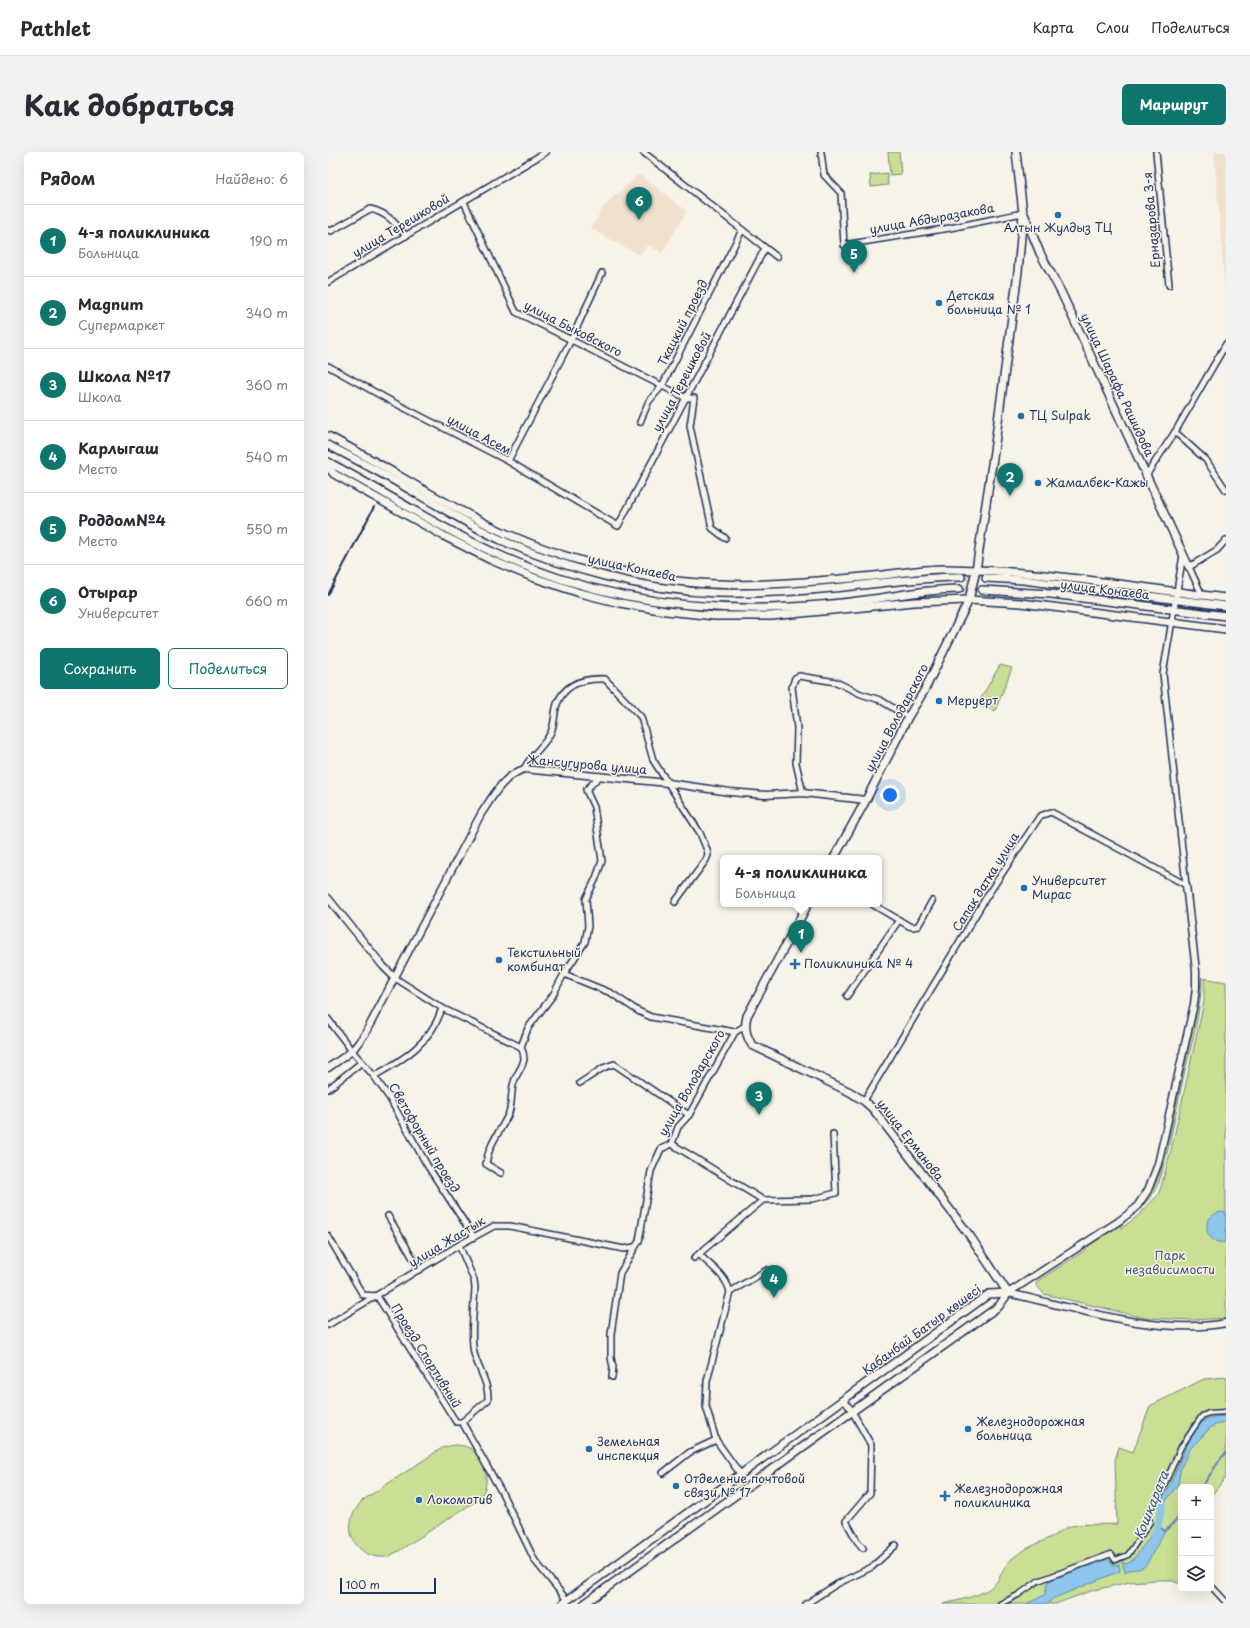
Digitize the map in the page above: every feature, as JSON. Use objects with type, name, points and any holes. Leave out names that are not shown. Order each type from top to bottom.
[{"type":"main road","name":"улица Шарафа Рашидова","points":[[976,570],[1009,348],[1020,261],[1023,213],[1016,152]]},
{"type":"main road","name":"улица Шарафа Рашидова","points":[[1023,213],[1040,253],[1061,292],[1189,567]]},
{"type":"main road","points":[[328,436],[504,532],[543,548],[588,563],[626,573],[670,581],[717,585],[762,585],[814,582],[944,569],[1024,572],[1176,596],[1202,595],[1226,598]]},
{"type":"main road","name":"улица Конаева","points":[[328,445],[500,539],[547,558],[586,571],[624,580],[669,588],[716,593],[770,593],[912,579],[961,577]]},
{"type":"main road","points":[[328,462],[494,553],[535,570],[582,586],[621,595],[667,604],[716,608],[771,608],[872,599],[945,589],[959,589]]},
{"type":"main road","points":[[328,467],[334,474],[444,536],[491,560],[532,577],[580,593],[620,603],[666,611],[715,616],[771,616],[914,602],[969,600],[1021,603],[1226,629]]},
{"type":"main road","name":"улица Володарского","points":[[836,855],[866,800],[908,717],[924,691],[969,600],[976,570]]},
{"type":"main road","name":"улица Конаева","points":[[986,578],[1023,580],[1176,596],[1226,606]]},
{"type":"main road","name":"улица Конаева","points":[[982,590],[1051,594],[1226,616]]},
{"type":"main road","points":[[745,1026],[746,1016],[806,907]]},
{"type":"main road","name":"улица Ерманова","points":[[745,1026],[746,1035],[752,1045],[850,1092],[864,1100],[873,1109],[970,1236],[993,1273],[1008,1293]]},
{"type":"main road","name":"Қабанбай Батыр көшесі","points":[[564,1602],[989,1294],[1008,1293]]},
{"type":"main road","name":"Қабанбай Батыр көшесі","points":[[584,1604],[999,1306],[1008,1293]]},
{"type":"street","name":"улица Терешковой","points":[[328,282],[546,152]]},
{"type":"street","points":[[643,152],[777,257]]},
{"type":"street","name":"улица Абдыразакова","points":[[821,152],[824,175],[841,193],[844,245],[950,228],[1023,213]]},
{"type":"street","name":"Ерназарова 3-я","points":[[1156,152],[1169,286]]},
{"type":"street","name":"улица Быковского","points":[[464,202],[516,312],[686,398]]},
{"type":"street","points":[[328,230],[332,231],[370,209],[381,211],[394,221],[406,236]]},
{"type":"street","name":"Ткацкий проезд","points":[[640,422],[649,401],[662,386],[742,230]]},
{"type":"street","name":"улица Терешковой","points":[[618,526],[765,248]]},
{"type":"street","points":[[508,462],[571,340],[602,273]]},
{"type":"street","points":[[1147,474],[1175,432],[1226,344]]},
{"type":"street","name":"улица Асем","points":[[328,366],[508,462],[618,526]]},
{"type":"street","points":[[686,398],[694,398],[690,426],[712,528],[725,538]]},
{"type":"street","points":[[1175,432],[1206,460],[1226,490]]},
{"type":"street","points":[[1202,595],[1189,567],[1217,550],[1226,540]]},
{"type":"street","points":[[1008,1293],[1120,1221],[1136,1208],[1148,1190],[1158,1164],[1196,987],[1196,972],[1163,674],[1184,554]]},
{"type":"street","points":[[803,793],[796,763],[797,728],[792,687],[795,678],[798,676],[836,682],[861,694],[880,700],[908,717]]},
{"type":"street","points":[[524,770],[534,752],[546,741],[552,732],[557,704],[568,689],[585,679],[605,679],[641,717],[653,760],[700,833],[708,855],[675,902]]},
{"type":"street","name":"Жансугурова улица","points":[[328,1068],[352,1051],[365,1034],[481,814],[498,788],[514,772],[524,770],[600,776],[765,795],[803,793],[866,800]]},
{"type":"street","points":[[520,1047],[528,1028],[553,995],[564,974],[585,942],[588,926],[586,899],[602,861],[594,807],[586,790],[600,776]]},
{"type":"street","name":"Сапак датка улица","points":[[864,1100],[984,902],[1040,816],[1051,812],[1186,885]]},
{"type":"street","points":[[328,898],[383,966],[395,978],[442,1008],[520,1047],[523,1051],[523,1064],[514,1080],[512,1087],[511,1107],[488,1154],[486,1164],[501,1173]]},
{"type":"street","points":[[877,907],[909,926],[916,927],[932,901]]},
{"type":"street","points":[[847,996],[899,920]]},
{"type":"street","points":[[564,974],[611,993],[638,1011],[651,1017],[735,1032]]},
{"type":"street","points":[[374,1076],[406,1056],[420,1045],[434,1027],[442,1008]]},
{"type":"street","name":"Светофорный проезд","points":[[328,1019],[352,1051],[374,1076],[390,1099],[427,1165],[474,1237]]},
{"type":"street","name":"улица Володарского","points":[[612,1377],[613,1367],[611,1358],[611,1334],[620,1273],[634,1247],[639,1242],[651,1171],[661,1149],[672,1144],[678,1127],[688,1115],[735,1032],[745,1026]]},
{"type":"street","points":[[328,1089],[362,1062]]},
{"type":"street","points":[[580,1083],[603,1068],[614,1064],[688,1115]]},
{"type":"street","points":[[672,1144],[763,1200],[813,1199],[836,1193],[833,1134]]},
{"type":"street","points":[[694,1258],[763,1200]]},
{"type":"street","points":[[388,1216],[420,1270]]},
{"type":"street","name":"улица Жастык","points":[[330,1324],[459,1245],[494,1226],[510,1226],[624,1249],[634,1247]]},
{"type":"street","name":"Проезд Спортивный","points":[[328,1236],[363,1295],[377,1296],[456,1422],[462,1422],[502,1493],[535,1561],[564,1602]]},
{"type":"street","points":[[459,1245],[474,1280],[473,1347],[488,1391],[488,1400],[462,1422]]},
{"type":"street","points":[[698,1254],[722,1276],[728,1284],[730,1292],[707,1381],[706,1406],[716,1440],[741,1475]]},
{"type":"street","points":[[730,1292],[767,1270]]},
{"type":"street","points":[[1008,1293],[1139,1323],[1186,1326],[1226,1323]]},
{"type":"street","points":[[328,1316],[330,1324]]},
{"type":"street","points":[[844,1400],[852,1411],[871,1446],[870,1493],[846,1521],[857,1541],[863,1548]]},
{"type":"street","points":[[1000,1604],[1018,1595],[1038,1581],[1111,1554],[1115,1560],[1128,1555],[1150,1522],[1147,1515],[1158,1498],[1181,1447],[1202,1416],[1209,1413],[1226,1412]]},
{"type":"street","points":[[663,1472],[690,1452],[716,1440]]},
{"type":"street","points":[[806,1604],[837,1584],[872,1567],[896,1545]]},
{"type":"street","points":[[1214,1589],[1226,1602]]},
{"type":"shaded area","points":[[1214,152],[1226,152],[1226,291],[1225,290]]},
{"type":"shaded area","points":[[639,174],[687,211],[662,253],[648,245],[640,255],[591,229],[603,207]]},
{"type":"green space","points":[[888,152],[899,152],[901,174],[890,175]]},
{"type":"green space","points":[[887,173],[888,185],[871,187],[870,175]]},
{"type":"green space","points":[[1000,665],[1012,668],[995,711],[977,705]]},
{"type":"green space","name":"Парк независимости","points":[[1202,977],[1196,1027],[1170,1142],[1159,1182],[1147,1201],[1120,1227],[1122,1228],[1139,1215],[1158,1195],[1172,1146],[1202,1011],[1204,1001],[1204,978],[1226,982],[1226,1318],[1193,1320],[1145,1318],[1044,1294],[1037,1286],[1036,1282],[1116,1228],[1137,1210],[1153,1189],[1160,1173],[1166,1150],[1195,1018]]},
{"type":"green space","points":[[1226,1377],[1226,1477],[1214,1492],[1214,1484],[1178,1484],[1178,1583],[1170,1580],[1130,1582],[1094,1590],[1055,1604],[943,1604],[965,1599],[988,1590],[998,1580],[1010,1561],[1018,1554],[1066,1528],[1083,1525],[1117,1524],[1115,1460],[1119,1447],[1133,1452],[1150,1406],[1204,1379]]},
{"type":"green space","name":"Локомотив","points":[[453,1445],[469,1448],[478,1455],[481,1460],[485,1472],[486,1484],[480,1497],[390,1556],[378,1557],[364,1552],[359,1548],[350,1529],[354,1513],[363,1500],[442,1448]]},
{"type":"water","points":[[1221,1212],[1226,1213],[1226,1242],[1213,1240],[1207,1230],[1209,1219]]},
{"type":"water","points":[[1226,1416],[1226,1422],[1215,1425],[1209,1429],[1190,1449],[1181,1467],[1178,1484],[1166,1501],[1162,1513],[1159,1510],[1163,1497],[1190,1440],[1200,1425],[1205,1420],[1212,1417]]},
{"type":"water","points":[[1158,1526],[1165,1531],[1146,1565],[1141,1568],[1125,1572],[1122,1562],[1126,1564],[1132,1561]]},
{"type":"water","points":[[1108,1559],[1113,1565],[1119,1565],[1120,1571],[1052,1599],[1048,1604],[1026,1604],[1045,1595],[1047,1583],[1051,1580]]},
{"type":"waterway","points":[[1204,1484],[1226,1453]]},
{"type":"waterway","name":"Кошкарата","points":[[1154,1534],[1158,1526],[1163,1502]]},
{"type":"waterway","points":[[1158,1526],[1165,1531],[1178,1518]]},
{"type":"tunnel","points":[[961,577],[986,578]]},
{"type":"tunnel","points":[[959,589],[982,590]]},
{"type":"railway","points":[[328,595],[374,507]]},
{"type":"place","name":"Алтын Жулдыз ТЦ","points":[[1058,215]]},
{"type":"place","name":"Отырар","points":[[639,220]]},
{"type":"place","name":"Роддом№4","points":[[854,273]]},
{"type":"place","name":"Детская больница № 1","points":[[939,303]]},
{"type":"place","name":"ТЦ Sulpak","points":[[1021,416]]},
{"type":"place","name":"Жамалбек-Кажы","points":[[1038,483]]},
{"type":"place","name":"Magnum","points":[[1010,496]]},
{"type":"place","name":"Меруерт","points":[[939,701]]},
{"type":"place","name":"Университет Мирас","points":[[1024,888]]},
{"type":"place","name":"4-я поликлиника","points":[[801,953]]},
{"type":"place","name":"Текстильный комбинат","points":[[499,960]]},
{"type":"place","name":"Поликлиника № 4","points":[[795,964]]},
{"type":"place","name":"Школа №17","points":[[759,1115]]},
{"type":"place","name":"Карлыгаш","points":[[774,1298]]},
{"type":"place","name":"Железнодорожная больница","points":[[968,1429]]},
{"type":"place","name":"Земельная инспекция","points":[[589,1449]]},
{"type":"place","name":"Отделение почтовой связи № 17","points":[[676,1486]]},
{"type":"place","name":"Железнодорожная поликлиника","points":[[945,1496]]},
{"type":"place","name":"Локомотив","points":[[419,1500]]}]
